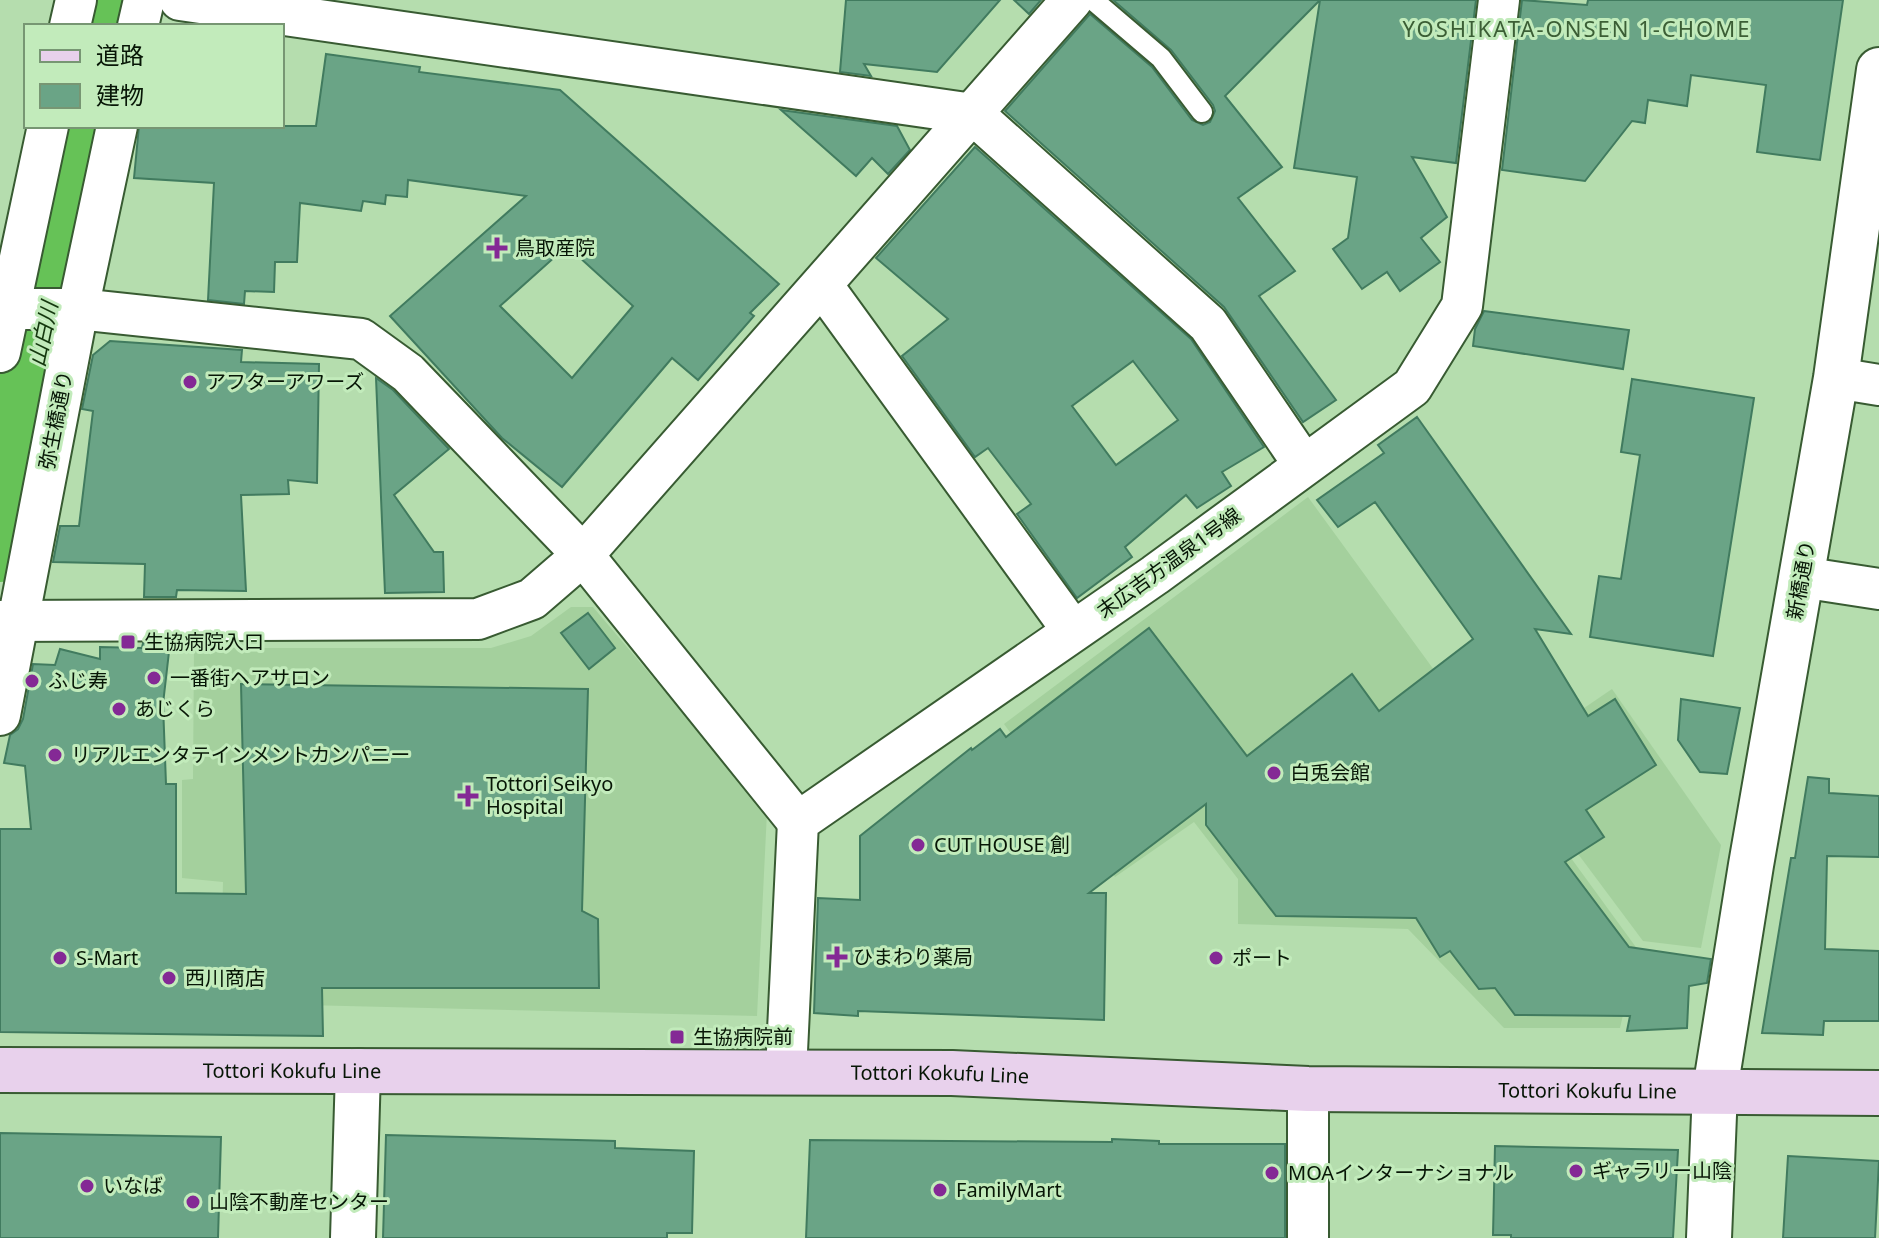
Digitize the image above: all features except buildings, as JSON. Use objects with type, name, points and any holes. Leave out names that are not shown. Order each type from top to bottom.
[{"type":"main road","name":"Tottori Kokufu Line","points":[[0,1070],[952,1073],[1308,1089],[1879,1093]]},
{"type":"street","points":[[70,24],[76,0]]},
{"type":"street","points":[[138,24],[144,0]]},
{"type":"street","points":[[180,0],[973,114],[1208,324],[1304,465]]},
{"type":"street","points":[[9,622],[478,619],[532,599],[583,555],[1072,0]]},
{"type":"street","name":"末広吉方温泉1号線","points":[[798,822],[1155,575],[1412,387],[1462,306],[1499,0]]},
{"type":"street","name":"新橋通り","points":[[1709,1238],[1715,1090],[1836,378],[1879,70]]},
{"type":"street","points":[[0,352],[4,309],[48,128]]},
{"type":"street","name":"弥生橋通り","points":[[0,715],[9,622],[117,128]]},
{"type":"street","points":[[822,285],[1073,631]]},
{"type":"street","points":[[4,309],[78,309],[361,339],[408,373],[583,555],[798,822],[786,1072]]},
{"type":"street","points":[[1836,378],[1879,385]]},
{"type":"street","points":[[1801,577],[1879,589]]},
{"type":"street","points":[[353,1238],[358,1071]]},
{"type":"street","points":[[1308,1089],[1308,1238]]},
{"type":"lane","points":[[1093,0],[1161,58],[1202,112]]},
{"type":"shaded area","name":"白兎会館","points":[[1308,497],[1638,950],[1620,1028],[1504,1028],[1408,929],[1238,924],[1238,879],[1194,822],[1115,877],[1004,724]]},
{"type":"shaded area","name":"Tottori Seikyo Hospital","points":[[571,607],[593,607],[767,812],[757,1016],[220,1003],[223,882],[182,878],[182,780],[193,779],[194,648],[491,648],[531,636]]},
{"type":"shaded area","points":[[1612,689],[1721,845],[1701,948],[1643,941],[1508,760]]},
{"type":"waterway","name":"山白川","points":[[107,24],[112,0]]},
{"type":"waterway","name":"山白川","points":[[0,543],[87,128]]},
{"type":"place","name":"鳥取産院","points":[[497,248]]},
{"type":"place","name":"アフターアワーズ","points":[[190,382]]},
{"type":"place","name":"生協病院入口","points":[[128,642]]},
{"type":"place","name":"一番街ヘアサロン","points":[[154,678]]},
{"type":"place","name":"ふじ寿","points":[[32,681]]},
{"type":"place","name":"あじくら","points":[[119,709]]},
{"type":"place","name":"リアルエンタテインメントカンパニー","points":[[55,755]]},
{"type":"place","name":"白兎会館","points":[[1274,773]]},
{"type":"place","name":"Tottori Seikyo Hospital","points":[[468,796]]},
{"type":"place","name":"CUT HOUSE 創","points":[[918,845]]},
{"type":"place","name":"ひまわり薬局","points":[[837,957]]},
{"type":"place","name":"S-Mart","points":[[60,958]]},
{"type":"place","name":"ポート","points":[[1216,958]]},
{"type":"place","name":"西川商店","points":[[169,978]]},
{"type":"place","name":"生協病院前","points":[[677,1037]]},
{"type":"place","name":"ギャラリー山陰","points":[[1576,1171]]},
{"type":"place","name":"MOAインターナショナル","points":[[1272,1173]]},
{"type":"place","name":"いなば","points":[[87,1186]]},
{"type":"place","name":"FamilyMart","points":[[940,1190]]},
{"type":"place","name":"山陰不動産センター","points":[[193,1202]]},
{"type":"district","name":"YOSHIKATA-ONSEN 1-CHOME","points":[[1577,29]]}]
